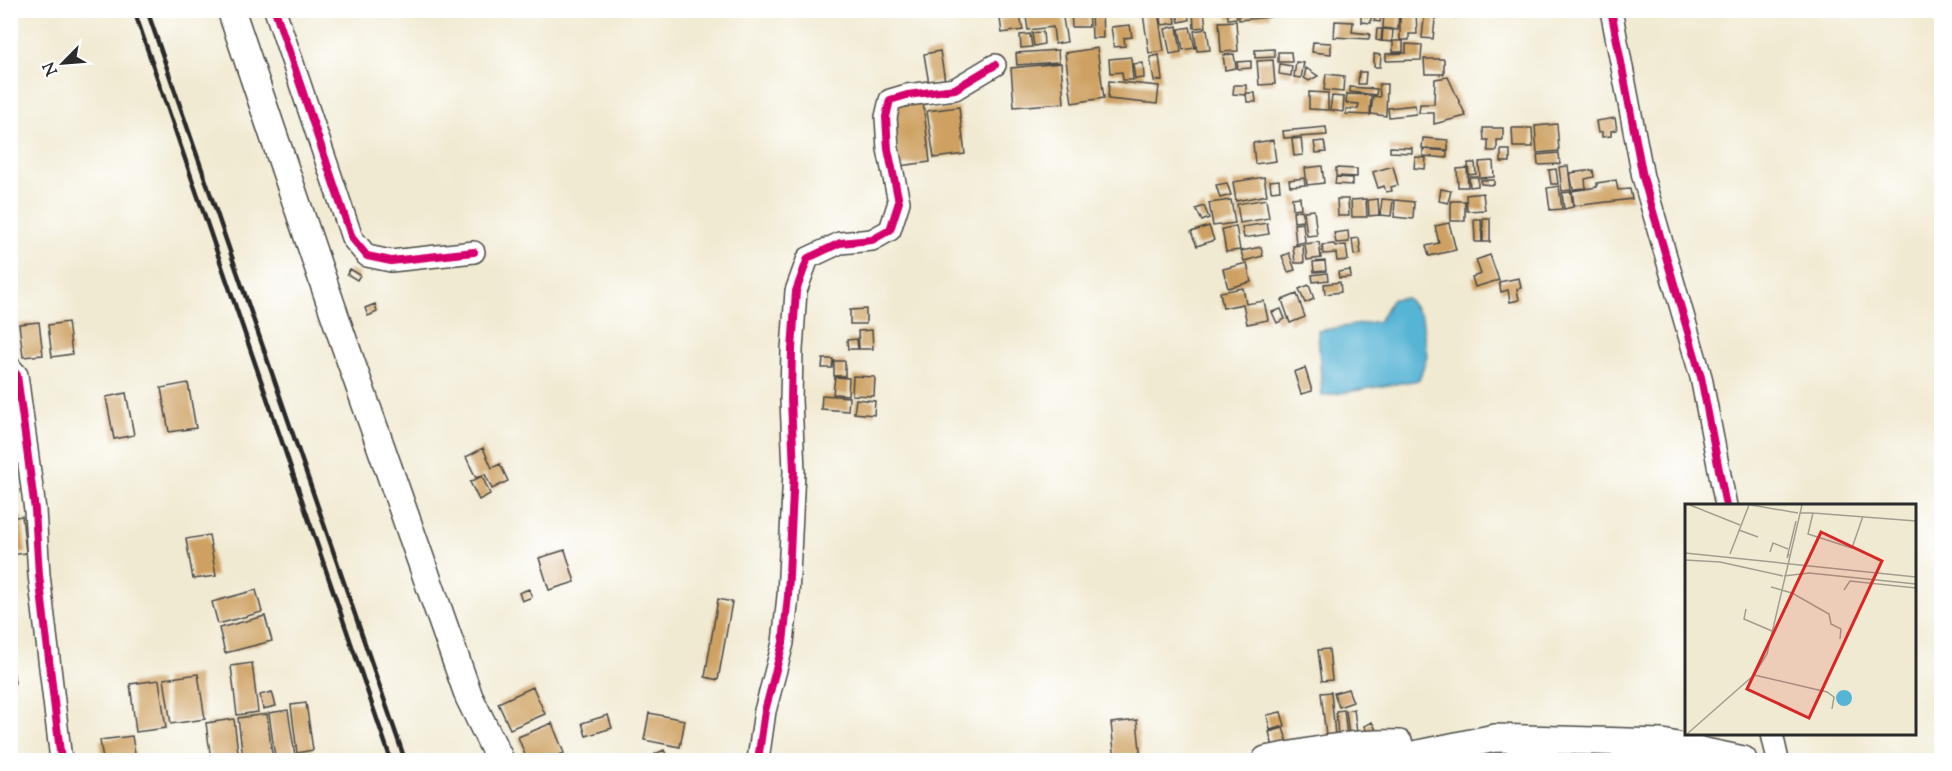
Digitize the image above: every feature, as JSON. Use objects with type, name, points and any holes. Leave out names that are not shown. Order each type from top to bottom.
[{"type":"main road","points":[[231,10],[340,331],[469,697],[500,760]]},
{"type":"main road","points":[[1373,760],[1436,755],[1495,738],[1662,743],[1743,760]]},
{"type":"main road","points":[[1266,760],[1328,748],[1378,743],[1414,745],[1436,755]]},
{"type":"street","points":[[275,10],[352,238],[367,256],[392,261],[474,252]]},
{"type":"street","points":[[1611,10],[1643,177],[1701,377],[1726,504]]},
{"type":"street","points":[[758,760],[765,711],[783,643],[788,596],[794,471],[791,400],[796,291],[808,258],[840,243],[872,240],[890,230],[899,202],[888,148],[886,117],[890,100],[907,95],[955,88],[995,65]]},
{"type":"street","points":[[10,367],[17,375],[26,440],[61,760]]},
{"type":"street","points":[[1772,735],[1778,760]]},
{"type":"water","points":[[1407,298],[1422,317],[1427,356],[1419,380],[1322,396],[1318,331],[1379,321],[1392,299]]},
{"type":"building","points":[[1025,10],[1062,12],[1067,42],[1055,44],[1053,27],[1028,30]]},
{"type":"building","points":[[1071,10],[1088,10],[1089,27],[1072,27]]},
{"type":"building","points":[[1160,10],[1174,10],[1176,23],[1162,25]]},
{"type":"building","points":[[1193,10],[1204,10],[1206,27],[1194,28]]},
{"type":"building","points":[[1227,10],[1236,10],[1237,18],[1228,19]]},
{"type":"building","points":[[1361,10],[1371,10],[1371,23],[1361,22]]},
{"type":"building","points":[[1375,10],[1382,10],[1380,22],[1374,21]]},
{"type":"building","points":[[1384,10],[1399,10],[1398,30],[1383,28]]},
{"type":"building","points":[[1400,10],[1416,10],[1417,34],[1409,34],[1409,40],[1400,40]]},
{"type":"building","points":[[1425,10],[1436,10],[1433,39],[1422,38]]},
{"type":"building","points":[[1439,10],[1457,10],[1456,18],[1438,15]]},
{"type":"building","points":[[1102,11],[1103,38],[1092,38],[1091,12]]},
{"type":"building","points":[[1269,11],[1270,17],[1239,20],[1239,13]]},
{"type":"building","points":[[1158,12],[1164,51],[1149,53],[1143,14]]},
{"type":"building","points":[[1188,12],[1189,20],[1179,22],[1177,13]]},
{"type":"building","points":[[1020,16],[1023,30],[1002,33],[1000,19]]},
{"type":"building","points":[[1236,21],[1238,51],[1221,52],[1219,22]]},
{"type":"building","points":[[1335,21],[1353,22],[1352,32],[1370,34],[1369,39],[1334,37]]},
{"type":"building","points":[[1130,25],[1132,37],[1124,38],[1125,46],[1114,47],[1111,27]]},
{"type":"building","points":[[1177,26],[1181,52],[1170,54],[1165,29]]},
{"type":"building","points":[[1190,27],[1195,48],[1183,50],[1179,29]]},
{"type":"building","points":[[1207,29],[1210,50],[1197,51],[1194,31]]},
{"type":"building","points":[[1377,29],[1382,29],[1381,41],[1376,40]]},
{"type":"building","points":[[1383,29],[1393,30],[1392,42],[1382,41]]},
{"type":"building","points":[[1043,32],[1044,44],[1034,46],[1032,33]]},
{"type":"building","points":[[1030,34],[1032,47],[1021,48],[1020,35]]},
{"type":"building","points":[[1393,41],[1403,41],[1403,52],[1393,52]]},
{"type":"building","points":[[1313,42],[1331,43],[1331,54],[1312,52]]},
{"type":"building","points":[[1406,44],[1422,45],[1421,60],[1386,61],[1386,54],[1406,53]]},
{"type":"building","points":[[1097,48],[1104,98],[1072,103],[1065,53]]},
{"type":"building","points":[[1274,49],[1275,57],[1255,58],[1255,50]]},
{"type":"building","points":[[1058,50],[1059,62],[1017,65],[1016,53]]},
{"type":"building","points":[[940,51],[945,81],[929,84],[924,54]]},
{"type":"building","points":[[1278,52],[1291,52],[1292,62],[1278,62]]},
{"type":"building","points":[[1234,54],[1236,68],[1225,70],[1223,55]]},
{"type":"building","points":[[1374,54],[1381,55],[1380,67],[1374,67]]},
{"type":"building","points":[[1159,55],[1162,80],[1154,81],[1150,57]]},
{"type":"building","points":[[1131,57],[1133,80],[1123,80],[1122,72],[1110,73],[1109,59]]},
{"type":"building","points":[[1424,59],[1444,59],[1444,74],[1425,74]]},
{"type":"building","points":[[1273,60],[1275,84],[1259,85],[1257,61]]},
{"type":"building","points":[[1251,61],[1251,68],[1238,69],[1237,62]]},
{"type":"building","points":[[1296,62],[1304,63],[1301,78],[1294,77]]},
{"type":"building","points":[[1061,63],[1064,103],[1014,107],[1011,68]]},
{"type":"building","points":[[1143,63],[1144,78],[1135,79],[1133,64]]},
{"type":"building","points":[[1280,64],[1292,66],[1291,76],[1279,74]]},
{"type":"building","points":[[1306,68],[1318,76],[1309,81],[1304,78]]},
{"type":"building","points":[[1359,72],[1366,72],[1365,84],[1358,84]]},
{"type":"building","points":[[1326,74],[1344,76],[1343,92],[1324,90]]},
{"type":"building","points":[[1448,77],[1466,116],[1434,124],[1434,113],[1419,113],[1420,104],[1434,104],[1435,79]]},
{"type":"building","points":[[1109,81],[1159,86],[1157,104],[1108,99]]},
{"type":"building","points":[[1379,84],[1387,84],[1386,116],[1371,114],[1373,96],[1380,97]]},
{"type":"building","points":[[1234,85],[1246,85],[1246,95],[1233,94]]},
{"type":"building","points":[[1350,87],[1377,89],[1376,95],[1350,92]]},
{"type":"building","points":[[1309,92],[1328,93],[1328,110],[1309,109]]},
{"type":"building","points":[[1246,93],[1255,93],[1256,102],[1247,102]]},
{"type":"building","points":[[1347,94],[1371,95],[1370,115],[1346,114],[1346,109],[1358,109],[1359,104],[1346,103]]},
{"type":"building","points":[[1332,96],[1344,97],[1343,112],[1330,110]]},
{"type":"building","points":[[923,102],[930,162],[899,166],[892,105]]},
{"type":"building","points":[[1415,105],[1416,114],[1389,117],[1388,108]]},
{"type":"building","points":[[959,107],[965,154],[934,158],[927,111]]},
{"type":"building","points":[[1615,118],[1617,130],[1611,131],[1611,136],[1602,137],[1602,132],[1598,133],[1596,121]]},
{"type":"building","points":[[1557,124],[1559,151],[1537,153],[1535,126]]},
{"type":"building","points":[[1326,127],[1327,135],[1284,138],[1283,131]]},
{"type":"building","points":[[1483,128],[1503,128],[1503,140],[1497,140],[1497,151],[1488,151],[1488,140],[1484,140]]},
{"type":"building","points":[[1512,128],[1532,128],[1533,147],[1513,147]]},
{"type":"building","points":[[1301,138],[1303,155],[1294,156],[1292,139]]},
{"type":"building","points":[[1423,138],[1448,140],[1448,150],[1422,148]]},
{"type":"building","points":[[1273,140],[1276,161],[1255,164],[1253,143]]},
{"type":"building","points":[[1324,141],[1326,152],[1316,153],[1314,142]]},
{"type":"building","points":[[1390,147],[1412,148],[1412,153],[1390,152]]},
{"type":"building","points":[[1423,149],[1447,151],[1447,158],[1423,156]]},
{"type":"building","points":[[1501,150],[1510,150],[1510,162],[1501,162]]},
{"type":"building","points":[[1559,153],[1560,164],[1538,165],[1537,155]]},
{"type":"building","points":[[1415,157],[1426,158],[1425,169],[1414,168]]},
{"type":"building","points":[[1493,161],[1494,177],[1480,178],[1479,162]]},
{"type":"building","points":[[1468,163],[1475,163],[1476,174],[1469,175]]},
{"type":"building","points":[[1322,166],[1324,183],[1307,185],[1305,168]]},
{"type":"building","points":[[1393,166],[1398,185],[1391,187],[1392,191],[1386,192],[1384,186],[1378,188],[1373,172]]},
{"type":"building","points":[[1568,166],[1571,190],[1562,191],[1559,167]]},
{"type":"building","points":[[1336,168],[1357,169],[1357,177],[1336,176]]},
{"type":"building","points":[[1467,168],[1468,187],[1458,187],[1457,169]]},
{"type":"building","points":[[1556,169],[1558,184],[1551,184],[1549,170]]},
{"type":"building","points":[[1593,170],[1594,177],[1585,179],[1586,188],[1573,189],[1570,173]]},
{"type":"building","points":[[1264,177],[1267,195],[1236,201],[1233,182]]},
{"type":"building","points":[[1336,177],[1352,178],[1352,185],[1335,184]]},
{"type":"building","points":[[1469,177],[1478,177],[1478,186],[1470,187]]},
{"type":"building","points":[[1304,178],[1305,185],[1290,186],[1289,180]]},
{"type":"building","points":[[1279,180],[1280,190],[1271,191],[1270,181]]},
{"type":"building","points":[[1481,180],[1494,180],[1494,185],[1481,184]]},
{"type":"building","points":[[1616,180],[1618,190],[1630,189],[1632,199],[1574,206],[1572,191],[1597,187],[1597,183]]},
{"type":"building","points":[[1227,183],[1231,195],[1220,198],[1216,185]]},
{"type":"building","points":[[1559,186],[1562,209],[1550,210],[1547,188]]},
{"type":"building","points":[[1441,189],[1451,191],[1448,203],[1439,201]]},
{"type":"building","points":[[1571,192],[1573,207],[1564,209],[1562,193]]},
{"type":"building","points":[[1483,193],[1485,210],[1467,211],[1466,195]]},
{"type":"building","points":[[1300,197],[1301,208],[1293,209],[1292,198]]},
{"type":"building","points":[[1266,199],[1269,218],[1240,223],[1237,204]]},
{"type":"building","points":[[1337,199],[1348,199],[1349,216],[1338,216]]},
{"type":"building","points":[[1366,199],[1367,217],[1352,217],[1351,200]]},
{"type":"building","points":[[1378,199],[1379,215],[1369,216],[1368,200]]},
{"type":"building","points":[[1382,199],[1393,200],[1391,216],[1380,215]]},
{"type":"building","points":[[1231,200],[1235,223],[1213,226],[1209,203]]},
{"type":"building","points":[[1395,200],[1414,202],[1413,219],[1394,217]]},
{"type":"building","points":[[1451,201],[1465,201],[1465,221],[1451,221]]},
{"type":"building","points":[[1204,206],[1209,218],[1202,221],[1196,209]]},
{"type":"building","points":[[1302,210],[1303,221],[1294,222],[1293,211]]},
{"type":"building","points":[[1314,210],[1317,235],[1307,236],[1304,211]]},
{"type":"building","points":[[1483,218],[1490,218],[1490,242],[1483,242]]},
{"type":"building","points":[[1474,219],[1481,219],[1482,242],[1475,242]]},
{"type":"building","points":[[1267,223],[1269,234],[1244,238],[1242,227]]},
{"type":"building","points":[[1303,223],[1305,242],[1296,244],[1294,224]]},
{"type":"building","points":[[1449,223],[1456,250],[1429,256],[1426,246],[1439,243],[1435,226]]},
{"type":"building","points":[[1209,226],[1214,240],[1197,246],[1191,232]]},
{"type":"building","points":[[1236,226],[1240,250],[1226,252],[1222,229]]},
{"type":"building","points":[[1348,231],[1349,242],[1336,243],[1334,233]]},
{"type":"building","points":[[1359,238],[1361,254],[1354,255],[1352,239]]},
{"type":"building","points":[[1319,242],[1321,258],[1307,260],[1305,244]]},
{"type":"building","points":[[1334,244],[1335,246],[1346,245],[1348,260],[1337,261],[1336,253],[1323,254],[1322,245]]},
{"type":"building","points":[[1303,245],[1304,263],[1295,263],[1293,246]]},
{"type":"building","points":[[1261,247],[1263,256],[1244,261],[1241,251]]},
{"type":"building","points":[[1289,253],[1295,270],[1288,272],[1282,256]]},
{"type":"building","points":[[1490,255],[1499,280],[1475,287],[1472,277],[1481,274],[1476,260]]},
{"type":"building","points":[[1325,261],[1326,271],[1314,272],[1313,262]]},
{"type":"building","points":[[1247,263],[1251,282],[1228,288],[1223,269]]},
{"type":"building","points":[[350,269],[360,275],[357,280],[347,274]]},
{"type":"building","points":[[1350,270],[1351,277],[1339,278],[1338,272]]},
{"type":"building","points":[[1327,273],[1328,280],[1313,282],[1312,275]]},
{"type":"building","points":[[1519,278],[1521,288],[1517,289],[1519,300],[1510,302],[1508,290],[1501,292],[1499,282]]},
{"type":"building","points":[[1340,282],[1341,292],[1325,294],[1324,284]]},
{"type":"building","points":[[1309,285],[1314,299],[1305,303],[1299,289]]},
{"type":"building","points":[[1243,288],[1246,304],[1264,301],[1268,320],[1247,324],[1243,304],[1223,308],[1220,292]]},
{"type":"building","points":[[1297,294],[1305,317],[1290,323],[1282,300]]},
{"type":"building","points":[[375,304],[377,312],[368,316],[365,308]]},
{"type":"building","points":[[866,309],[866,324],[850,324],[850,310]]},
{"type":"building","points":[[1281,309],[1285,319],[1277,323],[1272,312]]},
{"type":"building","points":[[39,322],[43,355],[23,357],[19,324]]},
{"type":"building","points":[[68,322],[72,354],[52,357],[48,325]]},
{"type":"building","points":[[872,330],[873,349],[859,349],[858,331]]},
{"type":"building","points":[[857,339],[858,349],[848,349],[847,340]]},
{"type":"building","points":[[823,359],[833,359],[832,368],[822,368]]},
{"type":"building","points":[[834,361],[845,361],[845,376],[834,376]]},
{"type":"building","points":[[1305,368],[1312,391],[1301,394],[1294,372]]},
{"type":"building","points":[[853,376],[875,377],[874,396],[852,395]]},
{"type":"building","points":[[835,377],[849,378],[848,395],[833,394]]},
{"type":"building","points":[[188,383],[196,428],[169,432],[161,388]]},
{"type":"building","points":[[126,393],[134,435],[114,439],[106,397]]},
{"type":"building","points":[[822,395],[849,397],[848,411],[821,409]]},
{"type":"building","points":[[856,399],[875,401],[874,415],[854,413]]},
{"type":"building","points":[[483,448],[492,468],[500,464],[508,481],[492,489],[485,474],[476,478],[466,457]]},
{"type":"building","points":[[482,476],[490,494],[479,500],[470,482]]},
{"type":"building","points":[[22,516],[26,553],[10,555],[10,518]]},
{"type":"building","points":[[209,535],[216,576],[193,579],[186,539]]},
{"type":"building","points":[[565,550],[575,582],[549,590],[539,558]]},
{"type":"building","points":[[529,589],[532,597],[522,601],[519,593]]},
{"type":"building","points":[[256,590],[262,612],[218,624],[212,602]]},
{"type":"building","points":[[718,599],[732,602],[718,680],[705,677]]},
{"type":"building","points":[[265,616],[272,641],[225,653],[219,628]]},
{"type":"building","points":[[1329,649],[1332,680],[1322,681],[1318,650]]},
{"type":"building","points":[[10,661],[12,661],[15,683],[10,684]]},
{"type":"building","points":[[252,663],[258,712],[237,715],[231,666]]},
{"type":"building","points":[[198,674],[205,719],[171,724],[164,679]]},
{"type":"building","points":[[159,680],[166,728],[136,732],[130,684]]},
{"type":"building","points":[[533,687],[545,714],[510,729],[498,703]]},
{"type":"building","points":[[1348,689],[1353,702],[1339,707],[1334,693]]},
{"type":"building","points":[[272,692],[276,706],[263,709],[260,695]]},
{"type":"building","points":[[1331,692],[1335,735],[1326,736],[1321,693]]},
{"type":"building","points":[[306,703],[313,750],[297,753],[291,705]]},
{"type":"building","points":[[1354,709],[1357,733],[1349,734],[1346,711]]},
{"type":"building","points":[[288,710],[295,756],[275,758],[269,713]]},
{"type":"building","points":[[1344,710],[1347,735],[1338,736],[1336,711]]},
{"type":"building","points":[[1281,712],[1285,726],[1270,730],[1267,715]]},
{"type":"building","points":[[649,713],[685,720],[680,747],[644,740]]},
{"type":"building","points":[[267,714],[272,755],[243,758],[238,718]]},
{"type":"building","points":[[608,715],[612,728],[586,736],[582,723]]},
{"type":"building","points":[[234,719],[239,760],[211,760],[206,723]]},
{"type":"building","points":[[1137,720],[1141,760],[1115,760],[1111,723]]},
{"type":"building","points":[[1372,722],[1376,730],[1368,734],[1364,726]]},
{"type":"building","points":[[552,723],[564,753],[546,760],[527,760],[518,737]]},
{"type":"building","points":[[1283,728],[1289,746],[1274,750],[1269,732]]},
{"type":"building","points":[[132,736],[136,760],[103,760],[100,740]]},
{"type":"building","points":[[664,750],[669,760],[658,760],[655,754]]},
{"type":"railway","points":[[134,10],[391,760]]},
{"type":"railway","points":[[147,10],[405,760]]},
{"type":"cycle path","points":[[275,10],[352,238],[367,256],[391,261],[474,252]]},
{"type":"cycle path","points":[[1611,10],[1643,177],[1701,377],[1726,504]]},
{"type":"cycle path","points":[[758,760],[765,711],[783,643],[788,596],[794,471],[791,400],[796,291],[808,258],[840,243],[872,240],[890,230],[899,202],[888,149],[886,117],[890,100],[907,95],[955,89],[995,65]]},
{"type":"cycle path","points":[[10,367],[17,375],[35,510],[39,575],[61,760]]}]
